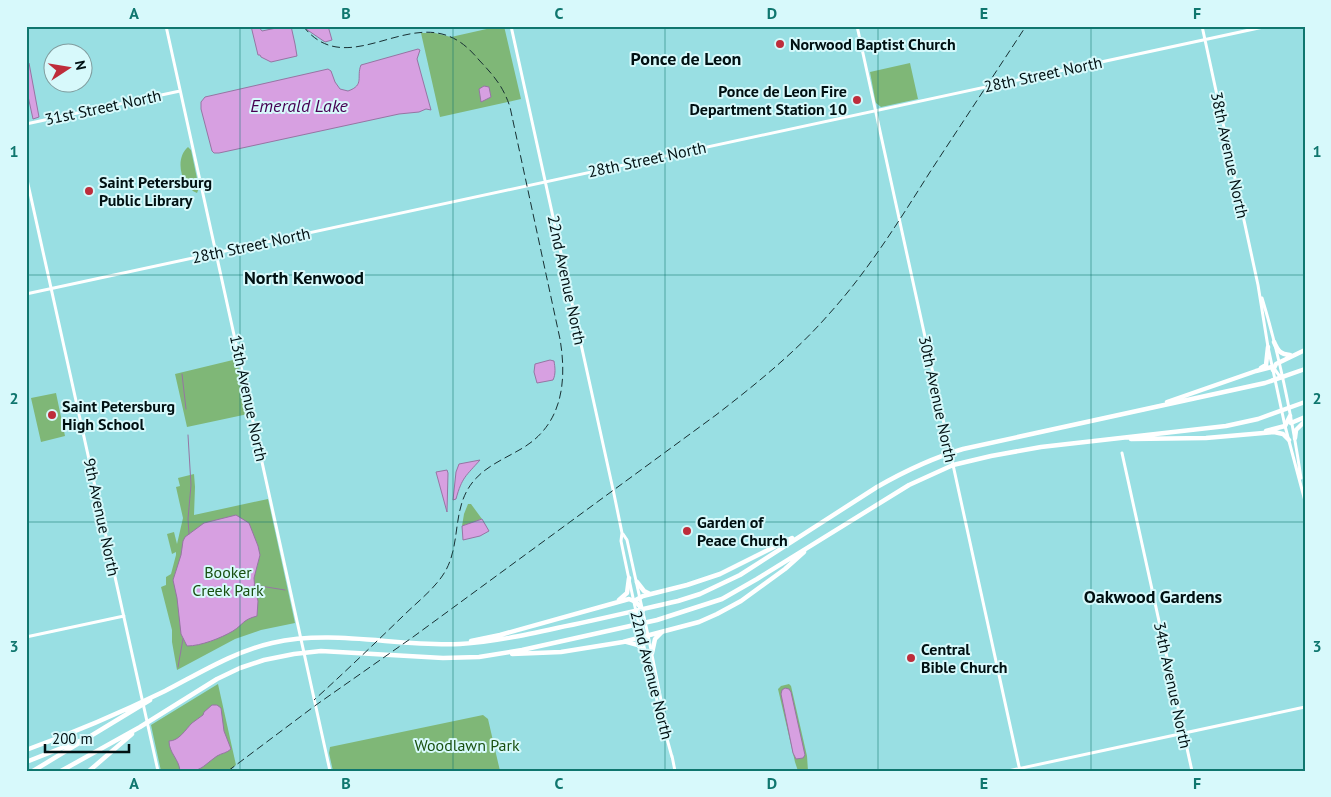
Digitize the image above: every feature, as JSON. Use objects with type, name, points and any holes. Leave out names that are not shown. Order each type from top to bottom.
[{"type":"highway","points":[[1274,342],[1280,353],[1291,356]]},
{"type":"highway","points":[[1155,407],[1256,371],[1266,365],[1268,347]]},
{"type":"highway","points":[[1256,371],[1273,369],[1279,363],[1305,350]]},
{"type":"highway","points":[[26,750],[139,705],[239,654],[269,644],[319,637],[432,644],[498,640],[678,601],[722,584],[759,563],[899,474],[936,458],[963,449],[1265,383],[1305,369]]},
{"type":"highway","points":[[493,655],[657,620],[722,599],[908,485],[940,470],[965,462],[1041,447],[1215,428],[1271,415],[1304,402]]},
{"type":"highway","points":[[1255,433],[1289,421],[1305,419]]},
{"type":"highway","points":[[1295,438],[1296,430],[1305,419]]},
{"type":"highway","points":[[1107,439],[1206,438],[1278,432],[1288,440]]},
{"type":"highway","points":[[634,601],[640,597],[720,574],[808,531]]},
{"type":"highway","points":[[61,771],[140,727],[217,679],[240,668],[272,657],[321,651],[460,658],[561,652],[623,642],[699,622],[717,614],[741,601],[817,541]]},
{"type":"highway","points":[[616,602],[625,595],[628,578]]},
{"type":"highway","points":[[636,582],[644,591],[650,594]]},
{"type":"highway","points":[[445,644],[500,635],[629,599],[634,601],[643,610]]},
{"type":"highway","points":[[639,625],[648,635]]},
{"type":"highway","points":[[652,653],[655,639],[662,632]]},
{"type":"highway","points":[[623,642],[634,643],[646,653]]},
{"type":"highway","points":[[33,771],[94,735],[139,705]]},
{"type":"highway","points":[[89,771],[140,727]]},
{"type":"highway","points":[[26,762],[94,735]]},
{"type":"street","name":"13th Avenue North","points":[[166,26],[330,771]]},
{"type":"street","name":"22nd Avenue North","points":[[511,26],[622,534],[621,541],[628,578],[656,703],[672,757]]},
{"type":"street","name":"30th Avenue North","points":[[857,26],[1019,770]]},
{"type":"street","name":"38th Avenue North","points":[[1202,26],[1258,285],[1280,406],[1289,421],[1288,440],[1305,501]]},
{"type":"street","name":"28th Street North","points":[[26,294],[1268,26]]},
{"type":"street","name":"31st Street North","points":[[26,124],[180,91]]},
{"type":"street","name":"9th Avenue North","points":[[26,175],[158,771]]},
{"type":"street","name":"38th Avenue North","points":[[1258,285],[1279,363],[1289,421],[1295,438],[1302,491]]},
{"type":"street","points":[[1273,369],[1282,380]]},
{"type":"street","name":"34th Avenue North","points":[[1122,453],[1192,771]]},
{"type":"street","name":"22nd Avenue North","points":[[622,534],[627,540],[643,610],[675,771]]},
{"type":"street","points":[[26,638],[124,616]]},
{"type":"street","points":[[1008,771],[1305,707]]},
{"type":"green space","points":[[504,26],[521,99],[440,117],[421,33],[435,33],[451,37]]},
{"type":"green space","points":[[910,63],[918,99],[881,107],[876,103],[870,72]]},
{"type":"green space","points":[[188,147],[191,150],[199,188],[197,193],[187,185],[181,172],[181,158]]},
{"type":"green space","points":[[237,359],[248,414],[187,427],[175,374]]},
{"type":"green space","points":[[56,393],[65,436],[41,442],[31,398]]},
{"type":"green space","name":"Booker Creek Park","points":[[194,474],[194,515],[268,499],[295,623],[261,630],[235,639],[177,670],[172,630],[161,587],[166,585],[166,577],[171,574],[176,555],[176,552],[172,554],[167,534],[174,532],[177,544],[183,518],[176,487],[180,486],[178,478]]},
{"type":"green space","points":[[468,504],[471,504],[482,519],[462,526],[464,514]]},
{"type":"green space","points":[[218,684],[236,765],[228,771],[161,771],[151,725]]},
{"type":"green space","points":[[789,684],[807,756],[808,771],[798,771],[778,689]]},
{"type":"green space","name":"Woodlawn Park","points":[[483,715],[488,719],[500,771],[333,771],[329,753],[330,747]]},
{"type":"water","points":[[251,26],[258,26],[262,31],[291,26],[297,56],[271,62],[261,57],[258,55]]},
{"type":"water","points":[[306,26],[328,26],[332,40],[325,42],[306,29]]},
{"type":"water","name":"Emerald Lake","points":[[420,50],[417,59],[431,110],[426,109],[419,112],[399,114],[219,153],[212,151],[201,109],[201,102],[205,97],[328,69],[331,71],[340,89],[348,91],[353,89],[358,83],[361,65]]},
{"type":"water","points":[[27,63],[29,63],[39,117],[33,119],[26,87]]},
{"type":"water","points":[[484,86],[489,87],[491,97],[481,102],[479,89]]},
{"type":"water","points":[[550,360],[554,361],[555,373],[553,380],[537,383],[534,372],[535,364]]},
{"type":"water","points":[[480,460],[465,477],[456,499],[453,500],[456,472],[459,464]]},
{"type":"water","points":[[447,470],[448,473],[447,512],[436,472]]},
{"type":"water","points":[[236,515],[249,523],[260,555],[254,578],[258,601],[257,616],[248,619],[233,631],[217,639],[198,645],[187,646],[181,634],[173,580],[181,555],[183,541],[185,537],[204,523]]},
{"type":"water","points":[[482,519],[489,531],[480,536],[463,540],[462,526]]},
{"type":"water","points":[[785,688],[791,692],[805,755],[803,758],[796,759],[793,753],[781,694]]},
{"type":"water","points":[[212,705],[217,705],[221,708],[224,731],[231,749],[200,768],[180,771],[169,741],[179,737]]},
{"type":"waterway","points":[[182,374],[186,409]]},
{"type":"waterway","points":[[188,435],[191,485],[188,519],[189,534]]},
{"type":"waterway","points":[[254,585],[285,590]]},
{"type":"waterway","points":[[178,667],[183,639]]},
{"type":"railway","points":[[303,26],[318,40],[335,47],[370,44],[424,32],[442,34],[453,38],[467,48],[494,76],[510,107],[560,339],[563,371],[559,401],[554,415],[546,428],[521,449],[482,472],[466,493],[459,515],[451,559],[442,577],[426,595],[314,700]]},
{"type":"railway","points":[[228,771],[716,415],[789,354],[829,314],[870,263],[1026,26]]},
{"type":"place","name":"Norwood Baptist Church","points":[[780,44]]},
{"type":"place","name":"Ponce de Leon Fire Department Station 10","points":[[857,100]]},
{"type":"place","name":"Saint Petersburg Public Library","points":[[89,191]]},
{"type":"place","name":"Saint Petersburg High School","points":[[52,415]]},
{"type":"place","name":"Garden of Peace Church","points":[[687,531]]},
{"type":"place","name":"Central Bible Church","points":[[911,658]]},
{"type":"district","name":"Ponce de Leon","points":[[686,59]]},
{"type":"district","name":"North Kenwood","points":[[304,278]]},
{"type":"district","name":"Oakwood Gardens","points":[[1153,597]]}]
